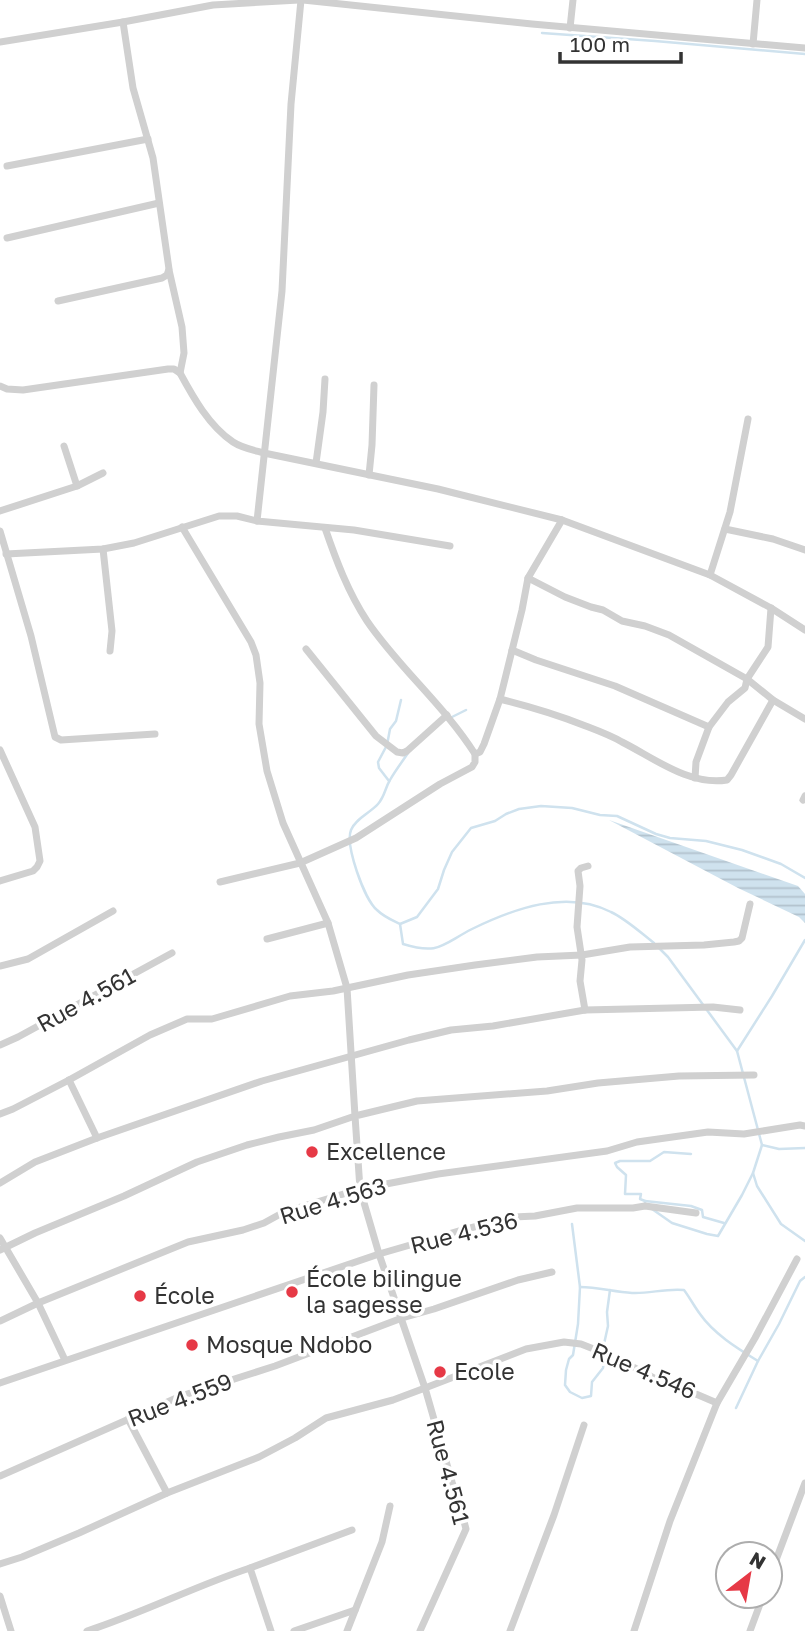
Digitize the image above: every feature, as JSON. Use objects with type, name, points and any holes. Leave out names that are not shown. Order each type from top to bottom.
[{"type":"street","points":[[257,521],[282,291],[291,104],[301,0]]},
{"type":"street","points":[[0,42],[123,22],[213,3],[301,0],[805,48]]},
{"type":"street","points":[[570,27],[573,0]]},
{"type":"street","points":[[753,44],[757,0]]},
{"type":"street","points":[[123,22],[133,88],[153,158],[169,269],[182,327],[184,353],[180,373]]},
{"type":"street","points":[[6,166],[148,139]]},
{"type":"street","points":[[7,238],[159,203]]},
{"type":"street","points":[[58,301],[162,278],[167,275],[169,269]]},
{"type":"street","points":[[0,386],[23,390],[174,369],[180,373],[211,422],[243,447],[438,489],[562,520],[710,575],[772,608],[805,630]]},
{"type":"street","points":[[316,463],[323,412],[324,379]]},
{"type":"street","points":[[369,475],[374,385]]},
{"type":"street","points":[[710,575],[730,512],[748,419]]},
{"type":"street","points":[[64,446],[77,486]]},
{"type":"street","points":[[0,511],[77,486],[103,472]]},
{"type":"street","points":[[6,554],[103,549],[134,543],[219,516],[354,530],[450,546]]},
{"type":"street","points":[[475,754],[480,752],[484,744],[500,698],[522,610],[527,578],[562,520]]},
{"type":"street","points":[[182,527],[256,654],[260,683],[259,724],[267,771],[283,824],[328,923],[346,988],[360,1189],[379,1255],[425,1388]]},
{"type":"street","points":[[220,882],[300,863],[356,838],[440,784],[472,767],[475,762],[475,754],[447,715],[367,620],[343,579],[325,528]]},
{"type":"street","points":[[725,530],[773,539],[805,550]]},
{"type":"street","points":[[0,531],[31,636],[55,737],[61,740],[155,734]]},
{"type":"street","points":[[103,549],[112,631],[110,651]]},
{"type":"street","points":[[527,578],[565,597],[603,610],[622,621],[669,635],[747,679],[805,719]]},
{"type":"street","points":[[695,778],[696,762],[709,727],[728,702],[745,688],[747,679],[768,647],[772,608]]},
{"type":"street","points":[[306,649],[376,737],[397,752],[407,751],[447,715]]},
{"type":"street","points":[[512,650],[615,686],[709,727]]},
{"type":"street","points":[[500,698],[581,724],[695,778],[720,781],[727,780],[774,700]]},
{"type":"street","points":[[0,750],[35,827],[40,861],[33,871],[0,881]]},
{"type":"street","points":[[585,1010],[580,981],[582,955],[577,927],[579,871],[580,868],[588,866]]},
{"type":"street","points":[[0,1114],[150,1035],[187,1019],[212,1019],[290,996],[475,965],[537,957],[582,955],[630,947],[739,941],[744,932],[750,904]]},
{"type":"street","points":[[0,966],[28,959],[113,911]]},
{"type":"street","points":[[267,939],[328,923]]},
{"type":"street","name":"Rue 4.561","points":[[0,1045],[172,953]]},
{"type":"street","points":[[0,1183],[35,1162],[262,1081],[451,1030],[493,1026],[585,1010],[713,1007],[740,1010]]},
{"type":"street","points":[[3,1248],[197,1162],[247,1145],[314,1130],[355,1116],[417,1101],[547,1091],[598,1083],[678,1076],[754,1075]]},
{"type":"street","points":[[69,1080],[97,1138]]},
{"type":"street","name":"Rue 4.563","points":[[0,1321],[188,1242],[243,1230],[284,1212],[360,1189],[450,1172],[607,1152],[637,1142],[708,1132],[744,1133],[805,1126]]},
{"type":"street","name":"Rue 4.536","points":[[0,1383],[379,1255],[514,1217],[577,1208],[645,1206],[696,1213]]},
{"type":"street","points":[[0,1238],[3,1248],[38,1303],[65,1360]]},
{"type":"street","points":[[634,1631],[670,1521],[717,1403],[797,1259]]},
{"type":"street","name":"Rue 4.559","points":[[0,1476],[181,1396],[275,1366],[402,1318],[518,1280],[552,1272]]},
{"type":"street","name":"Rue 4.546","points":[[0,1564],[259,1457],[326,1418],[425,1388],[526,1349],[564,1342],[581,1344],[614,1357],[658,1380],[717,1403]]},
{"type":"street","name":"Rue 4.561","points":[[420,1631],[466,1529],[425,1388]]},
{"type":"street","points":[[128,1419],[167,1493]]},
{"type":"street","points":[[510,1631],[554,1515],[584,1424]]},
{"type":"street","points":[[784,1540],[805,1483]]},
{"type":"street","points":[[347,1631],[382,1542],[390,1506]]},
{"type":"street","points":[[87,1631],[101,1629],[221,1577],[352,1530]]},
{"type":"street","points":[[250,1567],[271,1631]]},
{"type":"street","points":[[0,1595],[11,1631]]},
{"type":"street","points":[[294,1631],[355,1610]]},
{"type":"street","points":[[750,1631],[758,1610]]},
{"type":"water","points":[[609,820],[798,886],[805,894],[805,923],[799,917]]},
{"type":"waterway","points":[[542,33],[805,54]]},
{"type":"waterway","points":[[389,781],[379,768],[378,762],[387,745],[390,729],[396,721],[401,700]]},
{"type":"waterway","points":[[450,718],[466,710]]},
{"type":"waterway","points":[[408,753],[380,801],[356,822],[350,837],[353,859],[372,904],[400,924],[417,917],[438,889],[452,852],[471,828],[495,821],[519,809],[541,806],[617,816],[670,838],[706,841],[742,850],[781,864],[805,878]]},
{"type":"waterway","points":[[400,924],[403,944],[425,949],[439,947],[472,929],[522,909],[540,904],[576,902],[594,905],[617,915],[654,943]]},
{"type":"waterway","points":[[737,1051],[805,940]]},
{"type":"waterway","points":[[652,1209],[672,1223],[718,1236],[753,1173],[762,1145],[737,1051],[659,948]]},
{"type":"waterway","points":[[762,1145],[779,1149],[805,1148]]},
{"type":"waterway","points":[[645,1203],[640,1199],[641,1194],[625,1194],[626,1175],[615,1163],[650,1161],[664,1152],[691,1154]]},
{"type":"waterway","points":[[753,1173],[757,1186],[781,1224],[805,1241]]},
{"type":"waterway","points":[[645,1201],[691,1206],[702,1210],[703,1217],[724,1223]]},
{"type":"waterway","points":[[572,1224],[580,1287],[578,1324],[573,1355],[566,1370],[565,1385],[570,1392],[582,1398],[591,1396],[592,1382],[603,1368],[610,1290]]},
{"type":"waterway","points":[[736,1408],[800,1281],[805,1277]]},
{"type":"waterway","points":[[580,1287],[632,1293],[684,1290],[712,1328],[758,1361]]},
{"type":"place","name":"Excellence","points":[[312,1152]]},
{"type":"place","name":"École bilingue la sagesse","points":[[292,1292]]},
{"type":"place","name":"École","points":[[140,1296]]},
{"type":"place","name":"Mosque Ndobo","points":[[192,1345]]},
{"type":"place","name":"Ecole","points":[[440,1372]]}]
